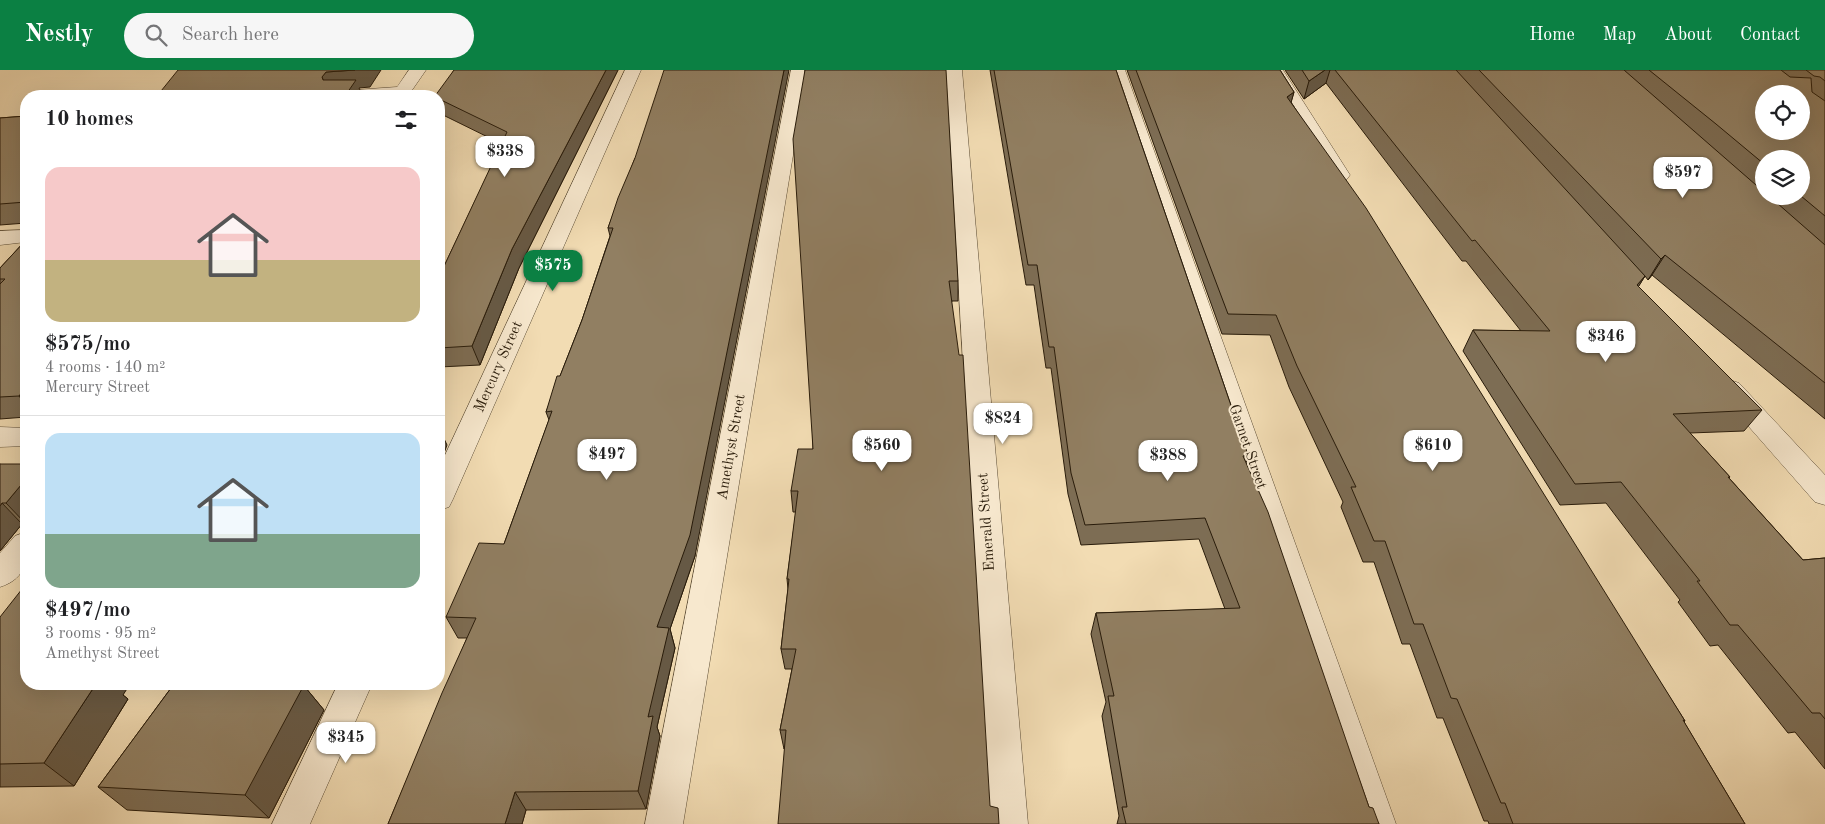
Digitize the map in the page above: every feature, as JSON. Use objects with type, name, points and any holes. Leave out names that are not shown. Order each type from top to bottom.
[{"type":"street","points":[[403,90],[418,70]]},
{"type":"street","name":"Mercury Street","points":[[445,486],[633,70]]},
{"type":"street","name":"Amethyst Street","points":[[664,824],[799,70]]},
{"type":"street","name":"Emerald Street","points":[[954,70],[1009,824]]},
{"type":"street","name":"Garnet Street","points":[[1117,70],[1377,824]]},
{"type":"street","points":[[1275,70],[1351,193]]},
{"type":"street","points":[[0,238],[20,236]]},
{"type":"street","points":[[1713,370],[1825,494]]},
{"type":"street","points":[[0,437],[20,437]]},
{"type":"street","points":[[0,575],[20,551]]},
{"type":"street","points":[[291,824],[352,690]]},
{"type":"building","points":[[178,70],[355,70],[326,72],[322,77],[323,80],[356,80],[349,90],[162,90]]},
{"type":"building","points":[[454,70],[606,70],[512,249],[472,346],[445,348],[445,264],[507,132],[445,102],[445,90],[439,90]]},
{"type":"building","points":[[664,70],[784,70],[690,535],[657,627],[669,628],[648,717],[653,716],[638,791],[515,792],[505,824],[388,824],[442,693],[476,618],[446,617],[479,543],[504,544],[552,411],[546,412],[557,376],[560,376],[582,320],[613,228],[608,228],[635,158]]},
{"type":"building","points":[[805,70],[946,70],[958,281],[949,281],[959,355],[963,355],[990,806],[998,808],[999,824],[778,824],[786,730],[780,730],[796,649],[781,649],[789,579],[787,579],[798,491],[791,491],[798,449],[813,449],[793,139]]},
{"type":"building","points":[[994,70],[1116,70],[1248,455],[1243,456],[1268,512],[1369,807],[1373,808],[1379,824],[1126,824],[1122,807],[1127,807],[1108,696],[1114,696],[1096,613],[1240,608],[1205,518],[1085,525],[1071,473],[1054,347],[1049,347],[1037,265],[1028,265]]},
{"type":"building","points":[[1136,70],[1280,70],[1294,92],[1287,97],[1366,208],[1685,721],[1683,720],[1745,824],[1513,824],[1505,803],[1501,803],[1457,699],[1451,698],[1423,624],[1414,624],[1385,541],[1374,541],[1351,487],[1356,487],[1297,366],[1276,315],[1228,314]]},
{"type":"building","points":[[1302,70],[1325,70],[1309,81]]},
{"type":"building","points":[[1335,70],[1456,70],[1645,276],[1637,285],[1762,410],[1673,414],[1803,560],[1825,558],[1825,719],[1820,713],[1812,713],[1738,625],[1730,625],[1697,581],[1700,581],[1621,482],[1575,484],[1473,330],[1550,331],[1475,240],[1472,241]]},
{"type":"building","points":[[1479,70],[1624,70],[1755,184],[1755,205],[1779,205],[1825,245],[1825,383],[1665,255],[1661,259]]},
{"type":"building","points":[[1649,70],[1781,70],[1790,77],[1811,78],[1812,92],[1825,101],[1825,216],[1810,204],[1810,150],[1755,150],[1755,156]]},
{"type":"building","points":[[1806,70],[1825,70],[1825,81],[1820,77],[1814,76]]},
{"type":"building","points":[[20,116],[20,202],[0,204],[0,118]]},
{"type":"building","points":[[20,246],[19,396],[0,397],[0,284],[5,279],[0,279],[0,268]]},
{"type":"building","points":[[0,464],[20,464],[20,486],[6,503],[2,503],[0,506]]},
{"type":"building","points":[[20,592],[20,690],[92,690],[44,763],[0,764],[0,617]]},
{"type":"building","points":[[170,690],[301,690],[245,795],[98,787]]}]
